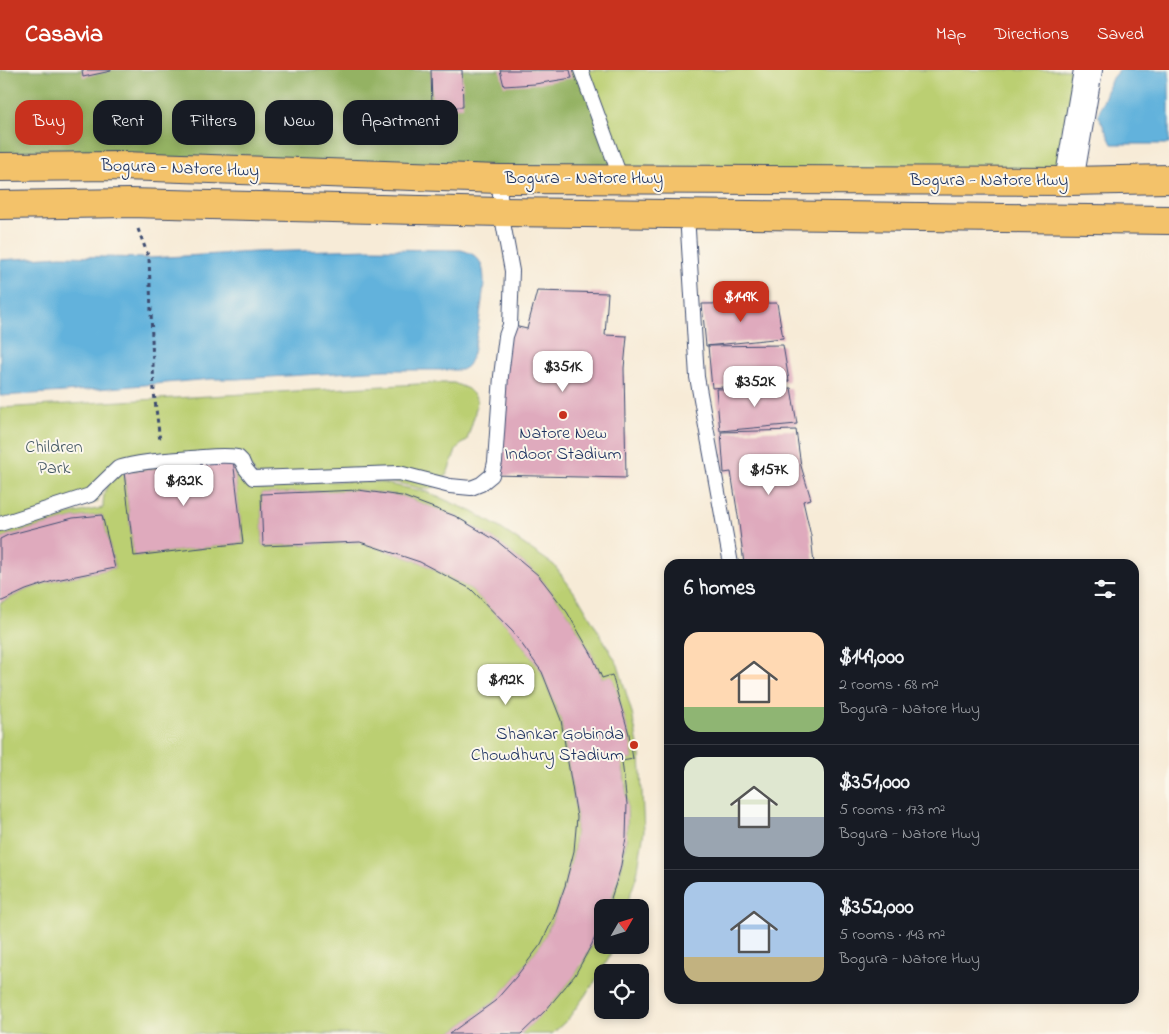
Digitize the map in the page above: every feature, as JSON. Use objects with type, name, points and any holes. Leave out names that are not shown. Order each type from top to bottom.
[{"type":"highway","name":"Bogura - Natore Hwy","points":[[0,167],[123,166],[499,179],[1069,181],[1169,179]]},
{"type":"highway","points":[[1053,219],[1069,181]]},
{"type":"highway","name":"Bogura - Natore Hwy","points":[[0,205],[129,203],[501,212],[1169,220]]},
{"type":"street","points":[[1069,181],[1088,70]]},
{"type":"lane","points":[[581,70],[621,180]]},
{"type":"lane","points":[[0,524],[90,495],[118,468],[163,461],[228,455],[238,457],[242,461],[244,468],[253,478],[399,472],[450,486],[471,488],[481,484],[492,474],[495,462],[501,376],[506,336],[510,325],[512,271],[501,212],[499,179]]},
{"type":"lane","points":[[687,214],[697,377],[730,559]]},
{"type":"path","points":[[148,258],[154,392],[163,461]]},
{"type":"green space","points":[[0,70],[581,70],[621,179],[0,167]]},
{"type":"green space","points":[[581,70],[1088,70],[1069,181],[621,179]]},
{"type":"green space","name":"Children Park","points":[[454,383],[468,389],[477,401],[467,440],[457,448],[447,474],[439,484],[430,489],[346,476],[259,479],[243,456],[120,470],[105,485],[97,502],[0,530],[0,408]]},
{"type":"green space","points":[[223,456],[235,457],[248,486],[263,489],[322,481],[378,482],[427,492],[473,512],[554,565],[580,600],[618,665],[632,713],[640,755],[644,831],[637,875],[629,899],[611,899],[621,870],[626,844],[627,799],[622,761],[633,759],[629,734],[612,676],[602,678],[592,655],[567,612],[538,575],[497,541],[455,516],[402,496],[358,490],[261,494],[263,546],[360,542],[420,562],[471,589],[513,632],[542,672],[561,720],[577,817],[574,851],[565,886],[554,917],[541,944],[495,1001],[449,1034],[0,1034],[0,603],[26,590],[56,580],[115,568],[102,515],[73,518],[8,535],[0,539],[0,533],[54,517],[103,508],[107,487],[122,471]],"holes":[[[233,459],[243,543],[134,556],[124,472]]]},
{"type":"green space","points":[[594,941],[594,954],[610,954],[605,964],[594,964],[594,983],[568,1019],[552,1034],[521,1034],[549,1006],[574,976]]},
{"type":"water","points":[[1119,70],[1169,70],[1169,144],[1112,144],[1098,115],[1112,78]]},
{"type":"water","points":[[370,249],[461,250],[477,258],[482,266],[484,284],[474,350],[467,366],[461,370],[385,370],[211,379],[0,396],[0,260],[60,256],[149,258],[255,252]]},
{"type":"building","points":[[82,70],[111,70],[111,71],[83,77]]},
{"type":"building","points":[[431,70],[462,70],[463,107],[458,107],[458,100],[432,100]]},
{"type":"building","points":[[500,70],[570,70],[572,78],[535,84],[504,86]]},
{"type":"building","name":"Natore New Indoor Stadium","points":[[537,291],[608,293],[605,335],[627,336],[624,368],[626,478],[492,475],[510,325],[527,329]]},
{"type":"building","points":[[777,303],[783,338],[706,346],[702,304]]},
{"type":"building","points":[[783,345],[789,381],[712,388],[708,346]]},
{"type":"building","points":[[791,388],[797,424],[720,431],[716,389]]},
{"type":"building","points":[[796,430],[801,466],[811,499],[803,501],[811,536],[813,559],[743,559],[731,472],[724,473],[721,432]]},
{"type":"building","points":[[233,459],[243,543],[134,556],[124,472]]},
{"type":"building","points":[[358,490],[402,496],[455,516],[497,541],[538,575],[567,612],[592,655],[602,678],[612,675],[629,734],[633,759],[622,761],[627,804],[626,838],[620,870],[611,899],[594,899],[594,939],[575,975],[546,1010],[521,1034],[449,1034],[495,1001],[541,944],[554,917],[565,886],[574,851],[577,817],[561,720],[542,672],[513,632],[471,589],[420,562],[360,542],[263,546],[261,494]]},
{"type":"building","points":[[102,515],[115,568],[56,580],[26,590],[0,602],[0,539],[8,535],[73,518]]},
{"type":"place","name":"Natore New Indoor Stadium","points":[[563,415]]},
{"type":"place","name":"Shankar Gobinda Chowdhury Stadium","points":[[634,745]]}]
